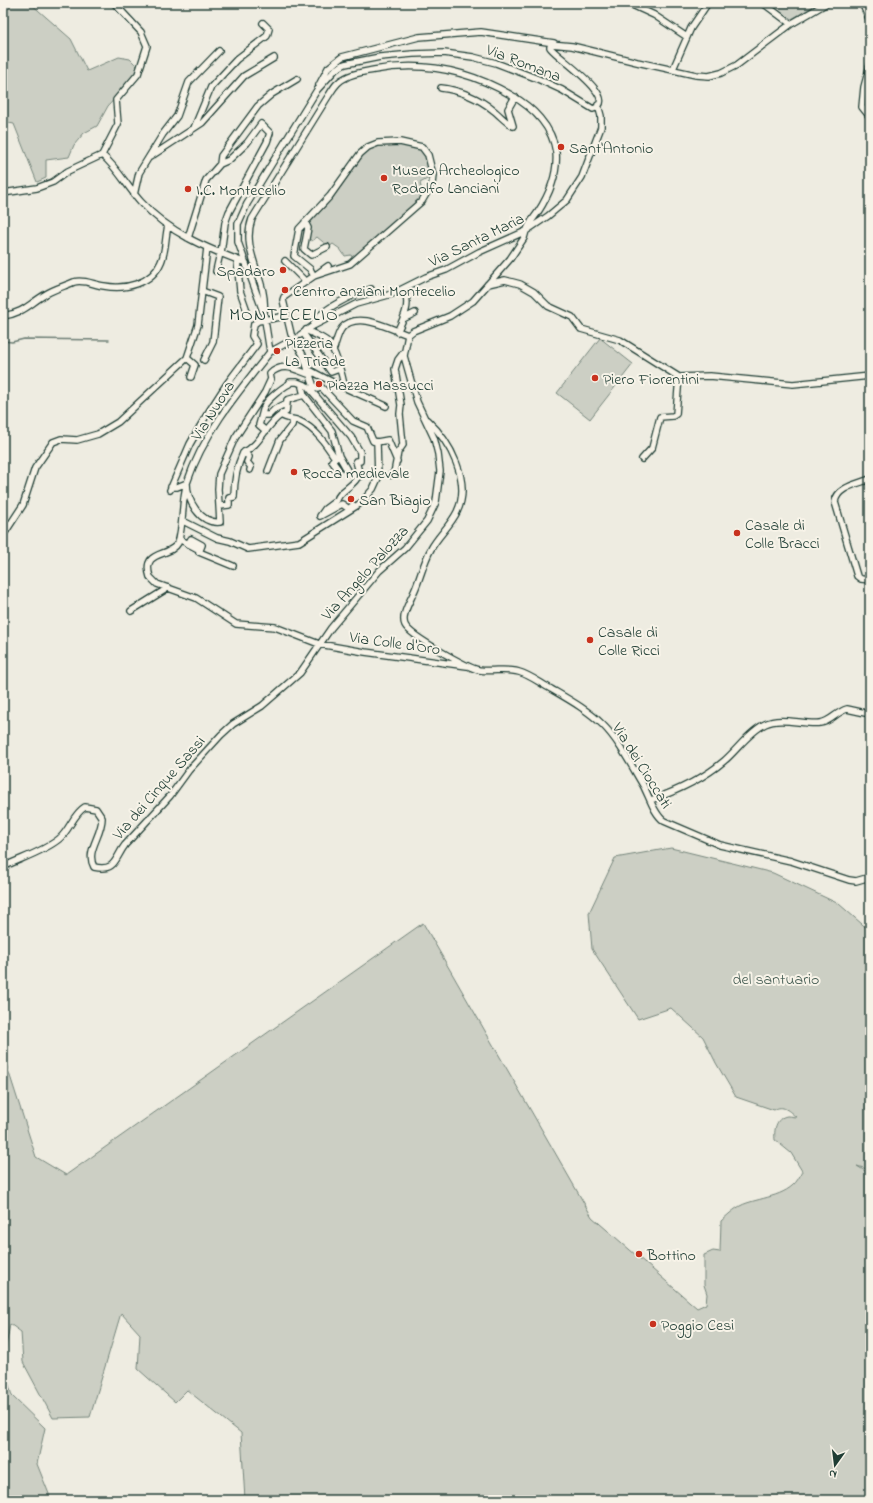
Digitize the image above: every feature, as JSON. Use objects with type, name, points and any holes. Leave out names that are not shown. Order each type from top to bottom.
[{"type":"street","points":[[3,193],[37,188],[53,182],[68,171],[102,155],[118,122],[116,100],[138,74],[147,48],[146,41],[142,34],[114,3]]},
{"type":"street","points":[[628,3],[654,15],[686,37]]},
{"type":"street","points":[[673,69],[681,53],[686,37],[708,3]]},
{"type":"street","points":[[763,3],[791,24]]},
{"type":"street","name":"Via Romana","points":[[265,317],[246,263],[240,252],[237,238],[238,227],[241,217],[318,88],[336,69],[348,64],[400,55],[448,54],[496,63],[554,86],[594,109],[598,106],[599,97],[595,89],[576,70],[552,50],[551,44],[556,43],[701,76],[721,73],[752,55],[791,24],[827,3]]},
{"type":"street","points":[[862,3],[870,21]]},
{"type":"street","points":[[193,129],[210,87],[237,59],[267,36],[269,29],[263,23]]},
{"type":"street","points":[[318,88],[324,74],[334,62],[342,57],[419,37],[451,33],[483,32],[556,43]]},
{"type":"street","points":[[134,195],[138,176],[177,116],[189,82],[220,51]]},
{"type":"street","points":[[150,157],[206,120],[244,76],[274,58]]},
{"type":"street","points":[[870,65],[864,87],[862,107],[870,117]]},
{"type":"street","points":[[270,352],[265,317],[265,295],[249,242],[248,234],[251,222],[323,104],[340,81],[353,74],[382,68],[408,66],[424,67],[469,75],[493,85],[531,108],[542,120],[553,141],[556,154],[555,172],[551,187],[526,230],[524,238],[510,259],[476,298],[459,312],[438,322],[413,331],[408,335],[361,319],[356,319],[342,328],[334,348],[335,359],[344,386]]},
{"type":"street","points":[[220,164],[221,156],[258,106],[297,79]]},
{"type":"street","points":[[441,88],[452,89],[476,99],[491,108],[513,126],[508,109],[515,98]]},
{"type":"street","name":"Via Santa Maria","points":[[270,352],[277,346],[356,304],[402,290],[526,230],[558,208],[578,185],[590,157],[600,129],[601,116],[598,106]]},
{"type":"street","points":[[188,238],[206,180],[220,164],[228,160],[247,143],[261,124],[268,129],[270,133],[267,142],[229,212],[225,224],[216,272]]},
{"type":"street","points":[[400,142],[422,147],[428,155],[433,175],[430,188],[422,202],[355,261],[342,268],[315,276],[294,256],[299,229],[330,196],[360,154],[368,147],[378,143],[400,142]]},
{"type":"street","points":[[102,155],[114,167],[134,195],[168,226],[207,248],[246,263]]},
{"type":"street","points":[[305,222],[308,228],[304,249],[311,255],[327,247]]},
{"type":"street","points":[[3,316],[21,312],[47,293],[76,282],[84,281],[104,286],[116,287],[132,285],[147,280],[153,275],[161,262],[168,226]]},
{"type":"street","points":[[6,531],[23,505],[35,468],[53,442],[61,439],[77,440],[98,434],[118,422],[187,358],[198,326],[207,248]]},
{"type":"street","points":[[237,260],[240,291],[246,308]]},
{"type":"street","points":[[285,261],[306,282]]},
{"type":"street","points":[[328,266],[284,297],[283,300],[286,316],[299,335],[331,372],[332,376],[328,380]]},
{"type":"street","points":[[488,284],[505,280],[520,284],[534,292],[548,306],[572,317],[581,329],[620,340],[679,377],[707,376],[796,384],[870,376]]},
{"type":"street","points":[[313,326],[316,319],[329,309],[354,294],[371,289]]},
{"type":"street","points":[[397,332],[403,319],[406,299],[402,290]]},
{"type":"street","points":[[202,291],[218,297],[213,342],[204,360]]},
{"type":"street","points":[[403,319],[415,313]]},
{"type":"street","points":[[286,316],[265,317],[254,324],[252,336],[257,344],[226,385],[206,416],[171,488],[187,483],[190,498],[196,511],[209,520],[220,522],[218,489],[220,474],[235,438],[265,392],[271,379],[270,374],[278,367],[294,368],[309,372],[344,386],[386,406]]},
{"type":"street","points":[[299,335],[328,342],[334,348]]},
{"type":"street","points":[[299,335],[300,350],[309,372],[310,386],[348,432],[360,452],[360,461],[356,461],[359,476]]},
{"type":"street","name":"Via Angelo Palozza","points":[[319,644],[379,571],[415,537],[431,512],[439,491],[440,471],[434,438],[417,402],[404,352],[408,335]]},
{"type":"street","name":"Via Nuova","points":[[179,539],[187,483],[197,458],[237,393],[270,352]]},
{"type":"street","points":[[391,475],[394,473],[398,461],[398,452],[403,445],[400,414],[401,405],[395,367],[399,357],[404,352]]},
{"type":"street","points":[[187,358],[195,365],[191,377]]},
{"type":"street","points":[[331,372],[339,369]]},
{"type":"street","points":[[642,460],[652,448],[660,417],[673,416],[676,414],[679,377]]},
{"type":"street","points":[[266,431],[258,425],[263,414],[264,406],[276,392],[290,384],[290,382],[297,382],[322,389],[353,420],[367,427],[373,441],[377,442],[388,440],[398,461]]},
{"type":"street","points":[[310,386],[302,387],[304,395],[332,431],[337,457]]},
{"type":"street","points":[[263,414],[269,415],[275,409],[287,403],[287,400],[304,395]]},
{"type":"street","points":[[220,506],[229,505],[229,498],[234,497],[233,489],[237,466],[244,452],[248,451],[256,443],[271,422],[282,413],[286,412],[287,403]]},
{"type":"street","points":[[281,415],[285,418],[300,422],[321,437],[349,471],[359,476]]},
{"type":"street","name":"Via dei Cioccati","points":[[424,418],[436,430],[454,457],[460,476],[462,496],[457,513],[429,553],[406,612],[404,622],[408,630],[467,666],[481,670],[509,670],[522,673],[556,692],[593,716],[610,733],[662,820],[716,844],[791,861],[849,880],[856,881],[870,877]]},
{"type":"street","points":[[268,471],[280,440],[292,425],[293,420]]},
{"type":"street","points":[[182,521],[217,538],[230,541],[248,549],[257,549],[299,542],[359,504],[373,489],[378,478],[377,442]]},
{"type":"street","points":[[244,452],[249,457],[247,462],[252,467],[250,470]]},
{"type":"street","points":[[337,457],[332,461],[338,469]]},
{"type":"street","points":[[359,476],[338,496],[337,500],[325,509],[320,516],[342,504],[349,508],[353,505],[359,504]]},
{"type":"street","points":[[870,479],[842,491],[837,495],[835,502],[856,575],[861,580],[870,580]]},
{"type":"street","points":[[179,539],[200,550],[198,552],[233,566]]},
{"type":"street","name":"Via Colle d'Oro","points":[[179,539],[173,550],[155,556],[149,567],[149,574],[152,580],[157,584],[196,598],[234,624],[277,628],[319,644],[467,666]]},
{"type":"street","points":[[131,611],[168,588]]},
{"type":"street","name":"Via dei Cinque Sassi","points":[[3,867],[48,846],[60,838],[67,831],[77,813],[85,807],[96,809],[102,818],[99,837],[90,856],[91,861],[94,867],[102,869],[109,868],[116,862],[125,845],[170,796],[188,770],[233,724],[262,706],[300,673],[319,644]]},
{"type":"street","points":[[651,800],[682,788],[713,769],[730,756],[756,730],[767,723],[778,721],[812,723],[825,722],[846,709],[870,714]]},
{"type":"green space","points":[[3,3],[30,3],[71,39],[87,71],[119,57],[130,59],[139,68],[129,83],[108,106],[97,126],[84,133],[74,145],[69,157],[46,160],[46,178],[37,182],[14,124],[3,122],[3,42],[5,16],[3,13]]},
{"type":"green space","points":[[768,3],[819,3],[790,20]]},
{"type":"green space","points":[[396,144],[414,146],[423,152],[429,165],[430,174],[429,178],[420,183],[423,196],[353,259],[351,255],[345,256],[340,249],[333,244],[329,247],[317,237],[312,241],[308,238],[308,225],[332,199],[367,150],[377,146]]},
{"type":"green space","name":"Piero Fiorentini","points":[[600,338],[633,364],[590,419],[557,393]]},
{"type":"green space","name":"del santuario","points":[[671,848],[773,873],[839,904],[870,931],[870,1170],[857,1166],[870,1174],[870,1500],[245,1500],[241,1433],[187,1390],[175,1402],[138,1369],[140,1334],[121,1313],[90,1417],[53,1418],[23,1362],[21,1332],[10,1324],[3,1364],[3,1054],[36,1157],[66,1175],[423,923],[592,1217],[697,1308],[706,1304],[707,1294],[704,1285],[704,1255],[713,1251],[720,1252],[721,1221],[740,1206],[787,1190],[798,1179],[802,1171],[791,1153],[775,1140],[775,1129],[780,1119],[787,1116],[796,1117],[783,1108],[777,1108],[774,1110],[736,1097],[703,1037],[671,1008],[638,1019],[592,949],[589,913],[615,858]]},
{"type":"green space","points":[[3,1364],[12,1396],[45,1428],[37,1464],[49,1494],[49,1500],[3,1500]]},
{"type":"waterway","points":[[3,341],[12,342],[24,339],[109,340]]},
{"type":"place","name":"Sant'Antonio","points":[[561,147]]},
{"type":"place","name":"Museo Archeologico Rodolfo Lanciani","points":[[384,178]]},
{"type":"place","name":"I.C. Montecelio","points":[[188,189]]},
{"type":"place","name":"Spadaro","points":[[283,270]]},
{"type":"place","name":"Centro anziani Montecelio","points":[[285,290]]},
{"type":"place","name":"Pizzeria La Triade","points":[[277,351]]},
{"type":"place","name":"Piero Fiorentini","points":[[595,378]]},
{"type":"place","name":"Piazza Massucci","points":[[319,384]]},
{"type":"place","name":"Rocca medievale","points":[[294,472]]},
{"type":"place","name":"San Biagio","points":[[351,499]]},
{"type":"place","name":"Casale di Colle Bracci","points":[[737,533]]},
{"type":"place","name":"Casale di Colle Ricci","points":[[590,640]]},
{"type":"place","name":"Bottino","points":[[639,1254]]},
{"type":"place","name":"Poggio Cesi","points":[[653,1324]]},
{"type":"district","name":"MONTECELIO","points":[[284,314]]}]
